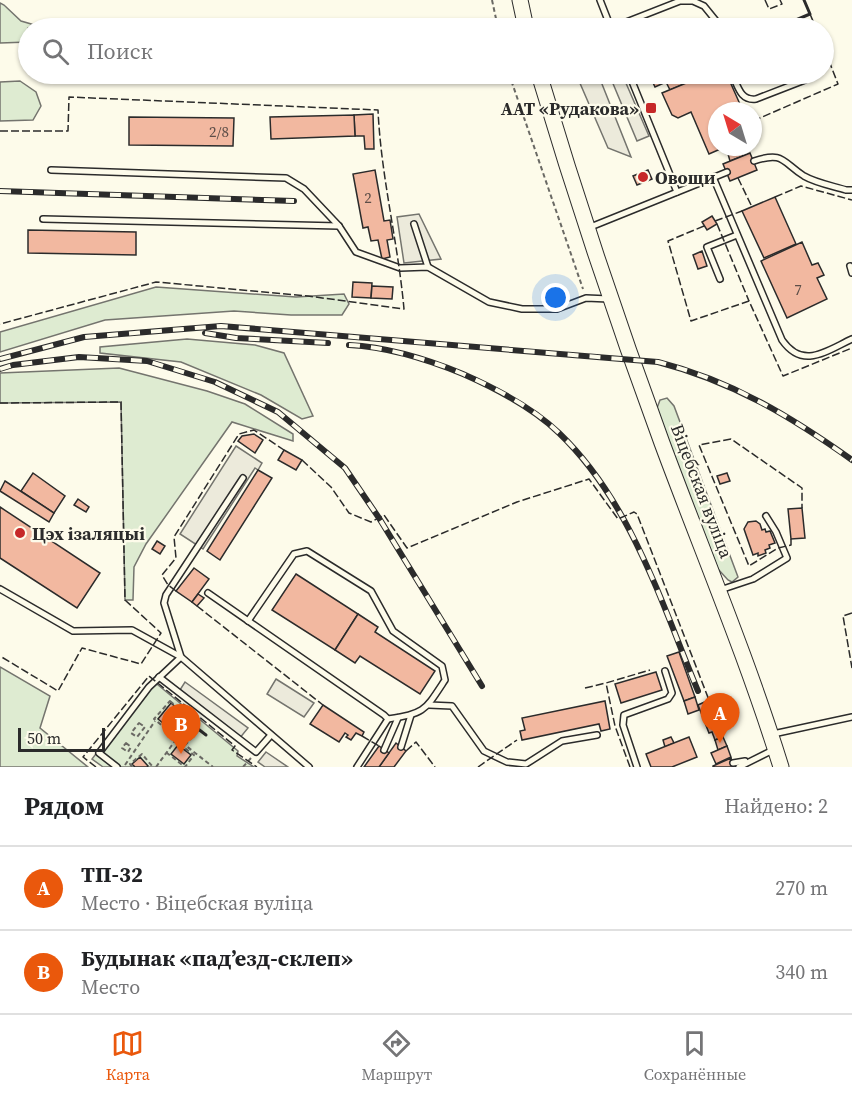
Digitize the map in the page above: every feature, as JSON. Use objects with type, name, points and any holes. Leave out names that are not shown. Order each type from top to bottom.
[{"type":"main road","points":[[520,0],[524,18]]},
{"type":"main road","name":"Віцебская вуліца","points":[[541,84],[586,229],[782,767]]},
{"type":"lane","points":[[600,0],[607,18]]},
{"type":"lane","points":[[637,18],[680,1],[693,1],[704,6],[714,18]]},
{"type":"lane","points":[[633,84],[677,192]]},
{"type":"lane","points":[[737,84],[743,97],[748,100],[794,84]]},
{"type":"lane","points":[[754,161],[767,156],[782,158],[806,177],[852,190]]},
{"type":"lane","points":[[51,170],[286,178],[304,189],[339,226],[356,252],[400,268],[428,267],[489,302],[522,309],[557,309],[586,298],[611,299]]},
{"type":"lane","points":[[586,229],[726,172]]},
{"type":"lane","points":[[713,177],[782,340],[789,350],[800,356],[813,357],[852,339]]},
{"type":"lane","points":[[43,219],[339,226]]},
{"type":"lane","points":[[414,224],[428,267]]},
{"type":"lane","points":[[720,279],[707,247],[737,235]]},
{"type":"lane","points":[[850,266],[852,273]]},
{"type":"lane","points":[[181,657],[164,603],[166,595],[243,478]]},
{"type":"lane","points":[[719,591],[753,579],[787,558],[766,516]]},
{"type":"lane","points":[[248,621],[294,554],[307,551],[371,591],[393,631],[442,666],[444,680],[429,705],[416,714],[388,719],[357,767]]},
{"type":"lane","points":[[0,589],[73,631],[132,630],[181,657],[309,767]]},
{"type":"lane","points":[[208,593],[388,719]]},
{"type":"lane","points":[[117,767],[99,753],[149,687],[181,657]]},
{"type":"lane","points":[[637,767],[623,726],[624,715],[668,699],[672,693],[665,671]]},
{"type":"lane","points":[[159,677],[256,752],[271,735]]},
{"type":"lane","points":[[429,705],[452,706],[484,751],[507,762],[520,765],[526,764],[562,741],[597,735]]},
{"type":"lane","points":[[401,747],[411,715]]},
{"type":"lane","points":[[384,750],[398,717]]},
{"type":"lane","points":[[739,767],[750,761],[773,741],[852,717]]},
{"type":"lane","points":[[733,763],[750,761]]},
{"type":"path","points":[[492,0],[496,18]]},
{"type":"path","points":[[512,84],[586,298]]},
{"type":"path","points":[[123,767],[131,751],[145,736],[156,721],[154,720],[170,701],[190,718],[156,767]]},
{"type":"path","points":[[156,721],[194,755],[185,766],[167,753]]},
{"type":"path","points":[[139,723],[145,727],[141,732],[137,737],[131,733],[139,723]]},
{"type":"path","points":[[186,745],[198,731]]},
{"type":"path","points":[[141,732],[145,736]]},
{"type":"path","points":[[176,740],[186,745],[213,767]]},
{"type":"path","points":[[243,767],[256,752]]},
{"type":"path","points":[[132,762],[142,754],[152,766],[150,767]]},
{"type":"path","points":[[129,759],[132,767]]},
{"type":"green space","points":[[0,3],[18,18],[18,42],[0,43]]},
{"type":"green space","points":[[18,81],[18,84],[24,84],[36,92],[41,106],[33,120],[0,121],[0,82]]},
{"type":"green space","points":[[156,287],[296,297],[344,294],[349,304],[342,315],[291,315],[234,311],[105,320],[0,352],[0,332]]},
{"type":"green space","points":[[187,339],[255,345],[284,353],[313,416],[302,419],[261,395],[181,362],[100,353],[100,347]]},
{"type":"green space","points":[[119,368],[207,391],[245,404],[293,434],[293,441],[232,422],[146,544],[134,567],[133,600],[125,600],[121,402],[0,403],[0,373]]},
{"type":"green space","points":[[667,398],[674,406],[738,577],[732,582],[718,569],[659,419],[657,408],[660,400]]},
{"type":"green space","points":[[0,667],[50,696],[40,728],[88,767],[0,767]]},
{"type":"green space","points":[[152,680],[238,751],[237,756],[254,767],[103,767],[92,759]]},
{"type":"shaded area","points":[[580,84],[602,84],[631,157],[608,148]]},
{"type":"shaded area","points":[[613,84],[626,84],[649,136],[637,141]]},
{"type":"shaded area","points":[[419,214],[441,259],[404,263],[397,217]]},
{"type":"shaded area","points":[[236,446],[262,463],[258,470],[255,468],[203,549],[180,534]]},
{"type":"shaded area","points":[[276,679],[314,703],[304,717],[267,694]]},
{"type":"shaded area","points":[[185,682],[248,728],[239,739],[178,693]]},
{"type":"shaded area","points":[[266,752],[288,767],[265,767],[258,762]]},
{"type":"building","points":[[667,84],[684,84],[670,90]]},
{"type":"building","points":[[684,84],[731,84],[739,102],[708,102],[708,152],[691,112],[678,118],[672,115],[662,93]]},
{"type":"building","points":[[373,114],[374,149],[365,149],[364,136],[355,136],[354,115]]},
{"type":"building","points":[[354,115],[355,136],[271,139],[270,117]]},
{"type":"building","points":[[129,117],[234,118],[233,146],[129,145]]},
{"type":"building","points":[[729,156],[743,156],[730,161]]},
{"type":"building","points":[[743,156],[751,156],[757,170],[730,181],[723,164]]},
{"type":"building","points":[[375,170],[384,221],[390,220],[393,239],[387,240],[390,257],[382,259],[378,240],[371,241],[368,227],[363,228],[353,174]]},
{"type":"building","name":"Овощи","points":[[648,170],[652,179],[637,185],[633,176]]},
{"type":"building","points":[[775,197],[796,244],[764,258],[742,211]]},
{"type":"building","points":[[712,216],[717,224],[707,230],[702,222]]},
{"type":"building","points":[[28,230],[136,232],[136,255],[28,253]]},
{"type":"building","points":[[802,242],[812,265],[818,263],[824,275],[817,278],[827,299],[787,318],[761,261]]},
{"type":"building","points":[[702,251],[707,266],[698,269],[693,255]]},
{"type":"building","points":[[353,282],[372,283],[371,298],[352,297]]},
{"type":"building","points":[[372,286],[393,287],[392,299],[371,298]]},
{"type":"building","points":[[254,434],[263,440],[255,453],[238,441],[242,436]]},
{"type":"building","points":[[284,450],[302,460],[296,470],[278,460]]},
{"type":"building","points":[[258,470],[272,478],[220,560],[207,551]]},
{"type":"building","points":[[33,473],[65,496],[54,513],[21,491]]},
{"type":"building","points":[[727,473],[730,481],[720,484],[717,476]]},
{"type":"building","points":[[5,481],[54,513],[49,522],[0,491]]},
{"type":"building","points":[[78,499],[89,507],[86,512],[74,505]]},
{"type":"building","name":"Цэх ізаляцыі","points":[[0,507],[100,573],[77,608],[0,558]]},
{"type":"building","points":[[802,508],[805,538],[791,539],[788,509]]},
{"type":"building","points":[[756,521],[762,530],[770,531],[775,543],[769,545],[770,548],[765,550],[766,553],[758,556],[758,553],[753,555],[744,529],[748,522]]},
{"type":"building","points":[[157,541],[165,546],[160,554],[152,549]]},
{"type":"building","points":[[194,568],[209,579],[192,602],[176,591]]},
{"type":"building","points":[[296,574],[358,614],[335,650],[272,610]]},
{"type":"building","points":[[198,594],[204,598],[197,606],[192,602]]},
{"type":"building","points":[[358,614],[378,627],[375,632],[435,671],[420,694],[360,656],[355,663],[335,650]]},
{"type":"building","points":[[679,652],[695,697],[684,701],[667,656]]},
{"type":"building","points":[[656,672],[662,690],[621,703],[615,684]]},
{"type":"building","points":[[695,697],[699,710],[688,714],[684,701]]},
{"type":"building","points":[[709,700],[723,737],[715,740],[712,732],[709,733],[698,705]]},
{"type":"building","points":[[605,701],[610,729],[601,731],[599,724],[522,740],[520,731],[525,730],[522,718]]},
{"type":"building","points":[[171,703],[188,718],[175,733],[158,719]]},
{"type":"building","points":[[323,705],[364,732],[362,736],[356,733],[351,740],[346,737],[348,735],[345,733],[339,742],[310,724]]},
{"type":"building","points":[[671,737],[674,743],[665,747],[663,740]]},
{"type":"building","points":[[689,737],[697,757],[672,767],[651,767],[646,754]]},
{"type":"building","points":[[723,737],[727,746],[718,750],[715,740]]},
{"type":"building","points":[[396,743],[406,751],[394,767],[379,767]]},
{"type":"building","points":[[178,745],[191,755],[184,764],[171,754]]},
{"type":"building","points":[[379,746],[389,753],[379,767],[364,767]]},
{"type":"building","points":[[727,746],[731,757],[716,764],[711,753]]},
{"type":"building","points":[[140,757],[147,767],[135,767],[132,764]]},
{"type":"building","points":[[731,758],[734,767],[713,767],[713,766]]},
{"type":"railway","points":[[0,191],[294,201]]},
{"type":"railway","points":[[0,359],[84,337],[221,326],[658,362],[711,379],[760,402],[852,460]]},
{"type":"railway","points":[[205,333],[236,338],[328,343]]},
{"type":"railway","points":[[349,345],[378,348],[407,355],[463,374],[514,399],[559,433],[584,460],[625,521],[657,588],[698,691]]},
{"type":"railway","points":[[0,369],[13,365],[79,357],[147,361],[215,382],[278,412],[345,468],[379,518],[482,686]]},
{"type":"fence","points":[[765,0],[769,9],[782,4],[780,0]]},
{"type":"fence","points":[[810,14],[812,18]]},
{"type":"fence","points":[[762,117],[838,84],[834,74]]},
{"type":"fence","points":[[0,131],[68,131],[69,97],[378,110],[382,160],[404,309],[308,296],[156,282],[0,324]]},
{"type":"fence","points":[[738,178],[752,207]]},
{"type":"fence","points":[[775,197],[801,186],[852,200]]},
{"type":"fence","points":[[715,221],[742,211]]},
{"type":"fence","points":[[717,224],[749,301]]},
{"type":"fence","points":[[704,226],[668,241],[691,321],[749,301],[783,376],[852,348]]},
{"type":"fence","points":[[0,403],[121,402],[125,600],[161,633],[141,664],[82,648],[58,691],[0,656]]},
{"type":"fence","points":[[176,591],[168,585],[162,575],[176,558],[174,537],[239,434],[254,430],[284,450]]},
{"type":"fence","points":[[791,539],[791,545],[778,548],[749,566],[699,445],[731,439],[802,488],[802,508]]},
{"type":"fence","points":[[302,460],[331,487],[349,513],[371,522],[384,515],[407,548],[517,502],[589,479],[618,519],[634,512],[637,514],[709,700]]},
{"type":"fence","points":[[197,606],[323,705]]},
{"type":"fence","points":[[852,613],[843,616],[852,668]]},
{"type":"fence","points":[[630,767],[615,726],[606,683],[650,670]]},
{"type":"fence","points":[[96,767],[83,757],[149,676],[235,746],[232,750],[257,767]]},
{"type":"fence","points":[[585,688],[606,683]]},
{"type":"fence","points":[[362,736],[379,746]]},
{"type":"fence","points":[[478,767],[517,740]]},
{"type":"fence","points":[[406,751],[416,742],[435,767]]},
{"type":"wall","points":[[801,18],[810,14],[804,0]]},
{"type":"wall","points":[[193,725],[206,735]]},
{"type":"place","name":"ААТ «Рудакова»","points":[[651,108]]},
{"type":"place","name":"Овощи","points":[[643,177]]},
{"type":"place","name":"Цэх ізаляцыі","points":[[20,533]]},
{"type":"place","name":"ТП-32","points":[[720,743]]},
{"type":"place","name":"Будынак «падʼезд-склеп»","points":[[181,754]]}]
